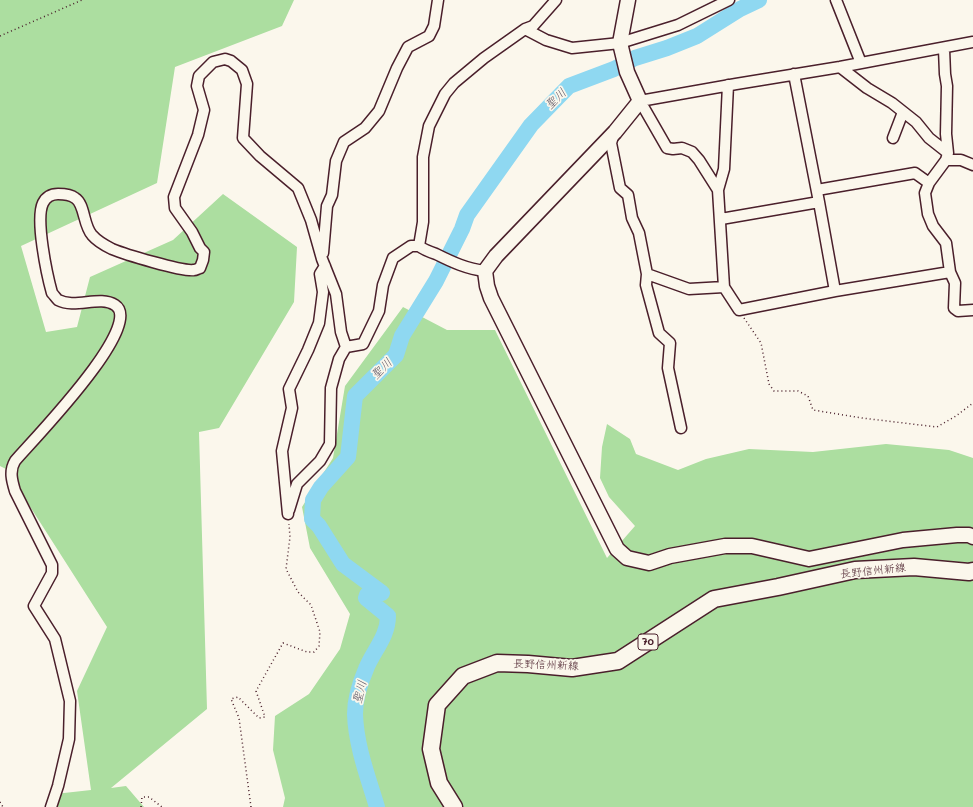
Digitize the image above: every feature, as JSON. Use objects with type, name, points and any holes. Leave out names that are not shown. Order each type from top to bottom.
[{"type":"main road","name":"長野信州新線","points":[[454,807],[439,783],[431,750],[437,705],[463,676],[497,663],[572,668],[618,661],[714,600],[778,588],[855,570],[914,567],[969,572],[973,571]]},
{"type":"street","points":[[288,514],[282,451],[292,408],[289,389],[319,323],[323,292],[320,274],[324,262],[327,206],[332,195],[336,161],[344,142],[365,128],[379,111],[396,68],[408,47],[429,36],[434,26],[438,0]]},
{"type":"street","points":[[419,246],[423,222],[423,156],[429,126],[445,94],[454,83],[484,58],[525,29],[533,26],[556,0]]},
{"type":"street","points":[[628,0],[621,47],[627,72],[640,102],[667,148],[682,148],[692,152],[699,160],[718,190]]},
{"type":"street","points":[[525,29],[546,40],[572,48],[621,47],[678,25],[730,0]]},
{"type":"street","points":[[836,0],[861,63]]},
{"type":"street","points":[[973,42],[640,102],[615,132],[519,230],[485,271],[487,286],[491,298],[617,549],[627,558],[649,563],[670,556],[725,546],[752,546],[809,560],[903,540],[957,535],[969,535],[973,537]]},
{"type":"street","points":[[944,48],[947,86],[947,157],[929,183],[925,193],[928,214],[933,226],[946,243],[950,272],[955,282],[954,308],[958,311],[973,310]]},
{"type":"street","points":[[51,807],[70,739],[70,701],[55,639],[34,606],[52,573],[52,565],[15,491],[12,479],[12,465],[66,404],[89,375],[110,346],[118,328],[120,316],[119,310],[115,305],[105,302],[74,303],[58,300],[52,293],[41,236],[41,214],[43,203],[47,197],[52,194],[71,195],[80,201],[84,221],[93,237],[112,249],[181,269],[195,270],[200,268],[204,260],[204,252],[200,248],[192,232],[176,208],[174,197],[198,135],[204,110],[197,86],[199,76],[206,67],[213,62],[225,60],[232,61],[242,70],[247,84],[243,138],[260,156],[298,188],[311,220],[336,294],[341,332],[346,347],[339,359],[331,388],[330,444],[320,461],[297,484],[288,514]]},
{"type":"street","points":[[840,67],[916,122],[928,138],[947,157],[973,164]]},
{"type":"street","points":[[794,74],[835,291]]},
{"type":"street","points":[[728,85],[724,169],[718,190],[721,219],[720,228],[724,287],[739,310],[835,291],[950,272]]},
{"type":"street","points":[[893,138],[903,112]]},
{"type":"street","points":[[615,132],[611,143],[620,188],[628,195],[632,218],[639,233],[648,274],[646,285],[659,333],[670,343],[668,368],[681,428]]},
{"type":"street","points":[[817,190],[915,173],[929,183]]},
{"type":"street","points":[[721,219],[819,202]]},
{"type":"street","points":[[346,347],[363,344],[379,310],[383,286],[393,258],[411,246],[419,246],[424,250],[458,265],[485,271]]},
{"type":"street","points":[[648,274],[689,289],[724,287]]},
{"type":"path","points":[[0,36],[82,0]]},
{"type":"path","points":[[739,310],[761,343],[769,384],[774,391],[798,391],[808,396],[813,410],[862,418],[937,427],[956,416],[973,403]]},
{"type":"path","points":[[251,807],[239,718],[231,699],[238,696],[259,718],[265,717],[256,691],[283,643],[307,652],[314,652],[319,646],[320,632],[311,605],[298,592],[286,569],[290,538],[288,514]]},
{"type":"path","points":[[141,807],[142,797],[149,797],[162,807]]},
{"type":"path","points":[[0,802],[3,807]]},
{"type":"green space","points":[[0,0],[294,0],[282,26],[175,67],[157,183],[21,246],[46,332],[77,327],[90,277],[173,240],[223,194],[297,247],[294,302],[219,428],[199,432],[207,709],[111,788],[126,786],[144,807],[45,807],[55,794],[91,790],[77,691],[107,627],[6,469],[0,466]]},
{"type":"green space","points":[[403,307],[447,330],[495,330],[607,558],[635,526],[609,497],[600,478],[602,447],[607,424],[630,439],[636,454],[678,470],[706,459],[749,449],[813,452],[886,444],[949,450],[973,458],[973,807],[283,807],[285,798],[273,750],[275,716],[309,694],[340,649],[350,614],[310,548],[302,507],[333,458],[345,386]]},
{"type":"waterway","name":"聖川","points":[[377,807],[360,750],[355,708],[362,680],[369,662],[386,631],[388,616],[366,598],[367,595],[382,593],[343,564],[319,526],[312,519],[313,500],[321,487],[348,457],[355,396],[396,355],[402,336],[436,281],[462,229],[467,215],[531,125],[569,86],[614,69],[635,58],[667,48],[697,36],[740,9],[759,0]]}]
